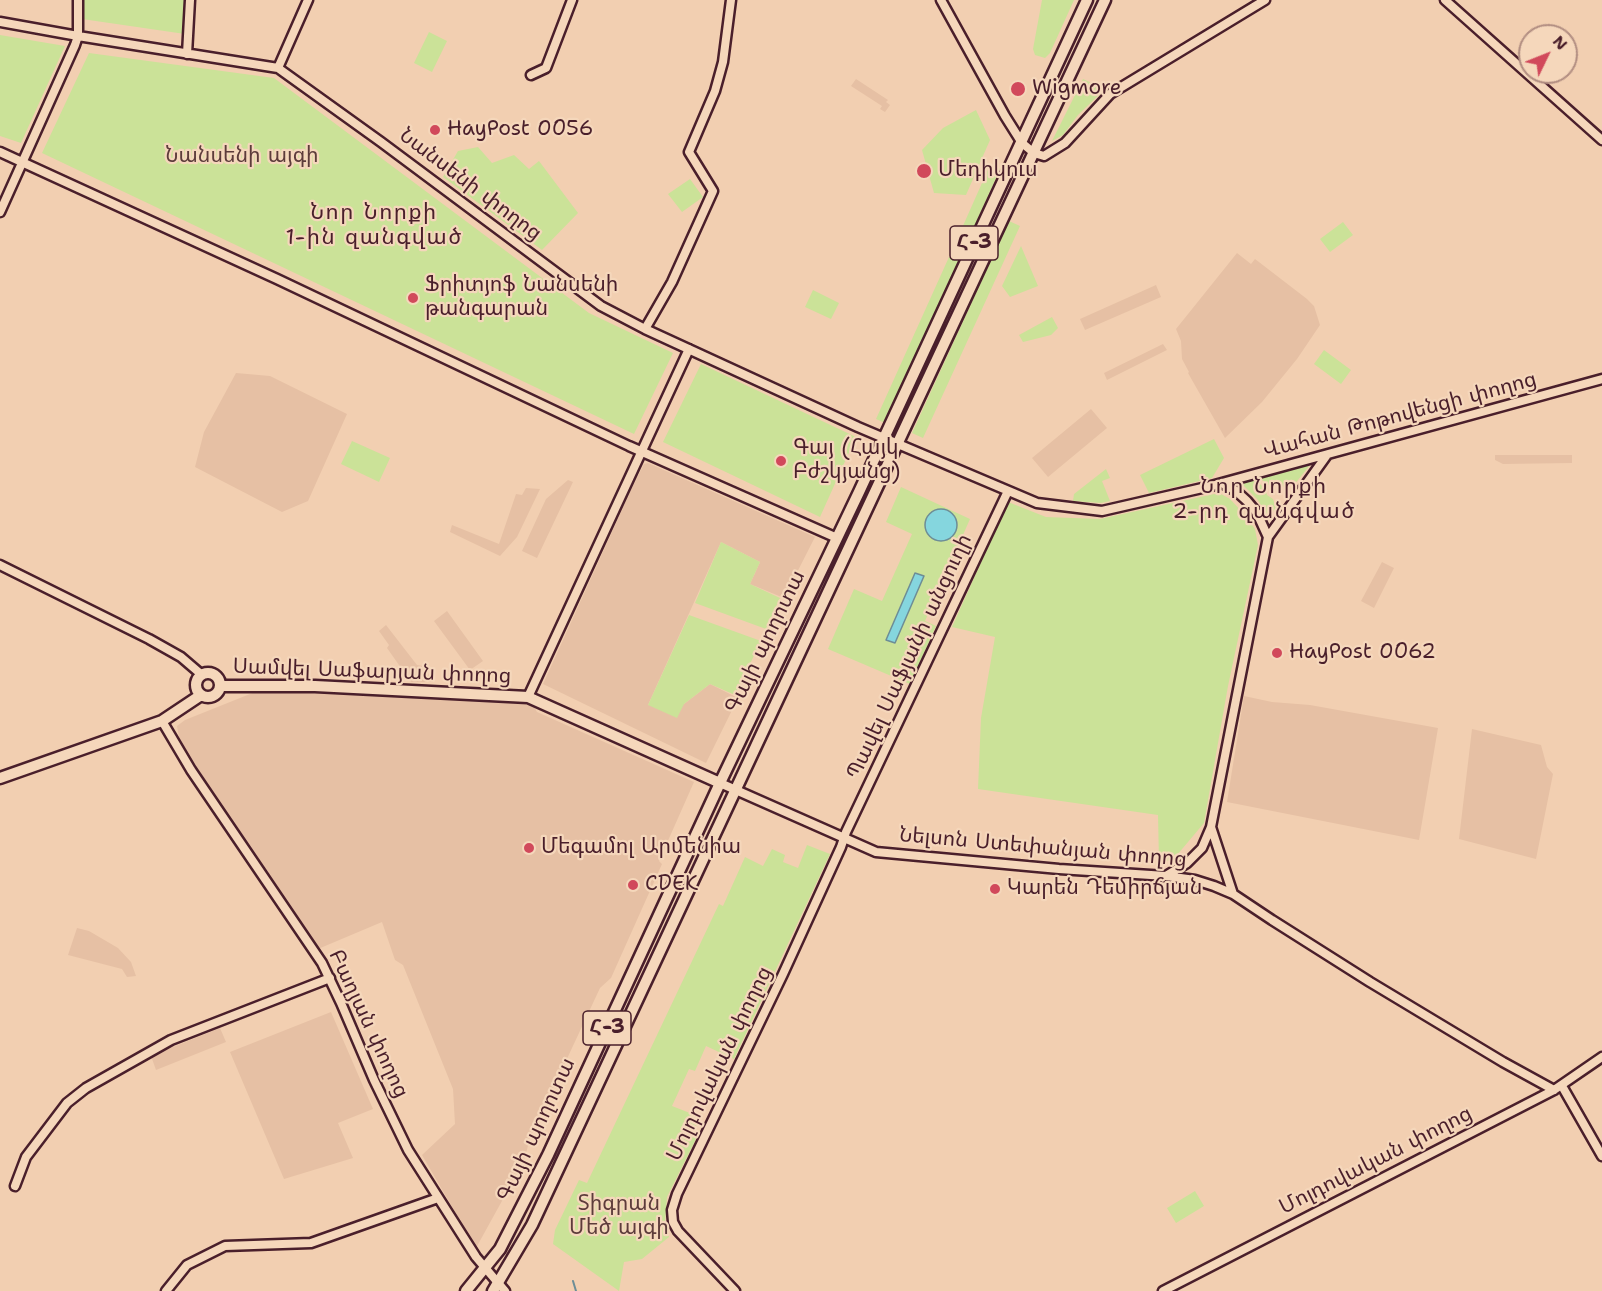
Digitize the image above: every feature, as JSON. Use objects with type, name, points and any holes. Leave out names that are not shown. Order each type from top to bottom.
[{"type":"main road","name":"Գայի պողոտա","points":[[466,1291],[500,1249],[548,1155],[1087,0]]},
{"type":"main road","name":"Գայի պողոտա","points":[[499,1288],[532,1225],[798,653],[1106,0]]},
{"type":"main road","points":[[209,674],[216,676],[220,686],[217,693],[211,697],[201,694],[196,685],[202,675],[209,674]]},
{"type":"main road","name":"Սամվել Սաֆարյան փողոց","points":[[220,686],[315,686],[528,697],[720,783]]},
{"type":"main road","points":[[0,778],[162,721],[201,694]]},
{"type":"street","points":[[0,212],[78,36],[78,0]]},
{"type":"street","points":[[187,54],[190,0]]},
{"type":"street","points":[[278,68],[308,0]]},
{"type":"street","points":[[531,75],[546,68],[572,0]]},
{"type":"street","points":[[645,329],[672,282],[713,191],[689,152],[723,62],[731,0]]},
{"type":"street","points":[[941,0],[1005,116],[1022,142],[1034,153],[1044,156],[1065,144],[1110,94],[1255,3],[1265,0]]},
{"type":"street","points":[[1445,0],[1602,140]]},
{"type":"street","name":"Նանսենի փողոց","points":[[0,22],[278,68],[601,306],[645,329],[898,444]]},
{"type":"street","points":[[0,153],[642,451],[837,538]]},
{"type":"street","points":[[528,697],[689,349]]},
{"type":"street","name":"Վահան Թոթովենցի փողոց","points":[[898,444],[1037,503],[1102,511],[1222,483],[1602,379]]},
{"type":"street","points":[[1167,876],[1187,863],[1202,848],[1211,827],[1268,537],[1327,455]]},
{"type":"street","points":[[1222,483],[1247,501],[1257,513],[1268,537]]},
{"type":"street","name":"Պավել Սաֆյանի անցուղի","points":[[843,838],[1008,490]]},
{"type":"street","name":"Սամվել Սաֆարյան փողոց","points":[[0,565],[149,639],[181,657],[202,675]]},
{"type":"street","name":"Բաղյան փողոց","points":[[162,721],[191,770],[330,978],[374,1080],[408,1150],[476,1257],[499,1288]]},
{"type":"street","name":"Նելսոն Ստեփանյան փողոց","points":[[720,783],[876,852],[1195,880],[1233,894],[1370,982],[1503,1062],[1558,1088]]},
{"type":"street","points":[[1211,827],[1233,894]]},
{"type":"street","name":"Մոլդովական փողոց","points":[[735,1291],[678,1231],[673,1222],[672,1210],[677,1194],[783,974],[841,847],[843,838]]},
{"type":"street","points":[[15,1186],[26,1157],[67,1103],[86,1088],[171,1040],[330,978]]},
{"type":"street","name":"Մոլդովական փողոց","points":[[1163,1291],[1558,1088],[1602,1057]]},
{"type":"street","points":[[1558,1088],[1602,1156]]},
{"type":"street","points":[[166,1291],[187,1265],[225,1246],[311,1243],[438,1198]]},
{"type":"shaded area","points":[[856,79],[888,100],[886,102],[890,105],[885,112],[880,109],[882,106],[851,86]]},
{"type":"shaded area","points":[[1237,253],[1251,264],[1255,259],[1307,299],[1314,306],[1320,325],[1297,359],[1262,402],[1225,438],[1188,373],[1182,359],[1181,341],[1176,329]]},
{"type":"shaded area","points":[[1156,285],[1161,297],[1085,330],[1080,319]]},
{"type":"shaded area","points":[[1163,344],[1167,350],[1107,380],[1104,373]]},
{"type":"shaded area","points":[[236,373],[270,376],[347,414],[308,501],[282,512],[195,467],[204,432]]},
{"type":"shaded area","points":[[1091,409],[1107,428],[1048,477],[1032,458]]},
{"type":"shaded area","points":[[1495,455],[1572,455],[1572,463],[1503,464],[1495,460]]},
{"type":"shaded area","points":[[648,463],[815,537],[784,598],[750,584],[760,562],[721,542],[648,705],[684,704],[710,684],[738,698],[706,763],[543,684],[631,490],[644,464]]},
{"type":"shaded area","points":[[568,480],[573,482],[537,558],[522,551],[546,499]]},
{"type":"shaded area","points":[[526,488],[540,489],[517,537],[500,556],[450,532],[452,525],[499,544],[516,494],[522,495]]},
{"type":"shaded area","points":[[1382,562],[1394,568],[1374,608],[1361,601]]},
{"type":"shaded area","points":[[447,611],[483,661],[470,670],[434,621]]},
{"type":"shaded area","points":[[386,625],[417,665],[423,666],[433,682],[411,682],[387,648],[389,645],[379,631]]},
{"type":"shaded area","points":[[260,690],[336,690],[522,700],[532,703],[537,712],[694,782],[659,861],[662,864],[611,978],[600,988],[530,1138],[524,1161],[476,1248],[422,1155],[455,1124],[453,1089],[403,965],[395,960],[382,922],[318,949],[180,742],[177,726],[185,720]]},
{"type":"shaded area","points":[[1244,696],[1272,702],[1310,705],[1438,728],[1419,840],[1227,802]]},
{"type":"shaded area","points":[[1472,729],[1541,745],[1547,767],[1553,774],[1536,859],[1459,839]]},
{"type":"shaded area","points":[[77,928],[89,931],[118,948],[131,962],[136,976],[127,977],[122,969],[68,955]]},
{"type":"shaded area","points":[[331,1012],[373,1109],[338,1123],[353,1158],[284,1179],[230,1052]]},
{"type":"shaded area","points":[[220,1028],[226,1042],[156,1070],[151,1056]]},
{"type":"green space","points":[[83,0],[187,0],[185,34],[82,19]]},
{"type":"green space","points":[[1042,0],[1074,0],[1050,53],[1045,58],[1035,55],[1033,49]]},
{"type":"green space","points":[[429,32],[447,41],[432,72],[414,63]]},
{"type":"green space","points":[[0,35],[65,46],[21,143],[0,136]]},
{"type":"green space","name":"Նանսենի այգի","points":[[89,53],[274,78],[589,313],[673,353],[634,434],[42,153]]},
{"type":"green space","points":[[1083,79],[1105,89],[1078,115],[1063,135],[1052,141]]},
{"type":"green space","points":[[976,110],[990,140],[966,195],[934,193],[922,150],[943,128]]},
{"type":"green space","points":[[478,147],[492,163],[514,155],[529,169],[539,161],[578,213],[542,250],[443,177],[458,151]]},
{"type":"green space","points":[[990,165],[1000,169],[968,241],[958,237]]},
{"type":"green space","points":[[690,179],[703,197],[682,212],[668,194]]},
{"type":"green space","points":[[1009,221],[1020,226],[923,438],[912,433]]},
{"type":"green space","points":[[1343,222],[1353,235],[1330,252],[1320,239]]},
{"type":"green space","points":[[1021,246],[1038,286],[1010,297],[1002,286]]},
{"type":"green space","points":[[949,257],[959,261],[885,423],[876,419]]},
{"type":"green space","points":[[813,290],[839,303],[831,319],[805,307]]},
{"type":"green space","points":[[1052,317],[1058,328],[1051,335],[1023,342],[1019,335]]},
{"type":"green space","points":[[1324,350],[1351,370],[1341,384],[1314,364]]},
{"type":"green space","points":[[701,364],[856,437],[820,517],[663,442]]},
{"type":"green space","points":[[1214,439],[1224,458],[1212,478],[1149,493],[1140,475]]},
{"type":"green space","points":[[352,441],[390,458],[379,482],[341,464]]},
{"type":"green space","points":[[1310,465],[1294,485],[1281,487],[1275,483],[1269,485],[1259,478]]},
{"type":"green space","points":[[1106,469],[1110,478],[1102,481],[1110,501],[1101,503],[1073,501],[1074,494]]},
{"type":"green space","points":[[1255,480],[1273,499],[1276,508],[1269,517],[1257,499],[1242,484]]},
{"type":"green space","points":[[901,487],[970,519],[925,621],[936,626],[910,684],[828,649],[854,589],[882,601],[912,534],[886,522]]},
{"type":"green space","points":[[1221,494],[1230,499],[1245,515],[1255,529],[1258,545],[1228,686],[1204,823],[1172,861],[1159,861],[1158,815],[978,789],[981,718],[995,637],[952,627],[1008,502],[1046,517],[1100,519]]},
{"type":"green space","points":[[721,542],[760,562],[750,584],[780,598],[766,629],[695,603]]},
{"type":"green space","points":[[689,615],[761,641],[735,695],[710,684],[684,704],[677,718],[648,705]]},
{"type":"green space","name":"Տիգրան Մեծ այգի","points":[[807,845],[830,854],[734,1059],[706,1046],[695,1071],[689,1069],[672,1106],[700,1117],[695,1129],[700,1131],[667,1197],[665,1222],[669,1237],[642,1259],[624,1262],[619,1291],[553,1244],[555,1230],[579,1180],[587,1183],[719,904],[723,906],[745,857],[763,866],[772,849],[785,855],[783,862],[798,868]]},
{"type":"green space","points":[[1195,1191],[1204,1206],[1176,1223],[1167,1208]]},
{"type":"water","points":[[941,509],[952,514],[957,525],[952,536],[941,541],[930,536],[925,525],[930,514]]},
{"type":"water","points":[[915,573],[924,576],[895,643],[886,640]]},
{"type":"waterway","points":[[573,1281],[576,1291]]},
{"type":"place","name":"Wigmore","points":[[1018,89]]},
{"type":"place","name":"HayPost 0056","points":[[435,130]]},
{"type":"place","name":"Մեդիկուս","points":[[924,171]]},
{"type":"place","name":"Ֆրիտյոֆ Նանսենի թանգարան","points":[[413,298]]},
{"type":"place","name":"Գայ (Հայկ Բժշկյանց)","points":[[781,461]]},
{"type":"place","name":"HayPost 0062","points":[[1277,653]]},
{"type":"place","name":"Մեգամոլ Արմենիա","points":[[529,848]]},
{"type":"place","name":"CDEK","points":[[633,885]]},
{"type":"place","name":"Կարեն Դեմիրճյան","points":[[995,889]]},
{"type":"district","name":"Նոր Նորքի 1-ին զանգված","points":[[374,226]]},
{"type":"district","name":"Նոր Նորքի 2-րդ զանգված","points":[[1264,500]]}]
